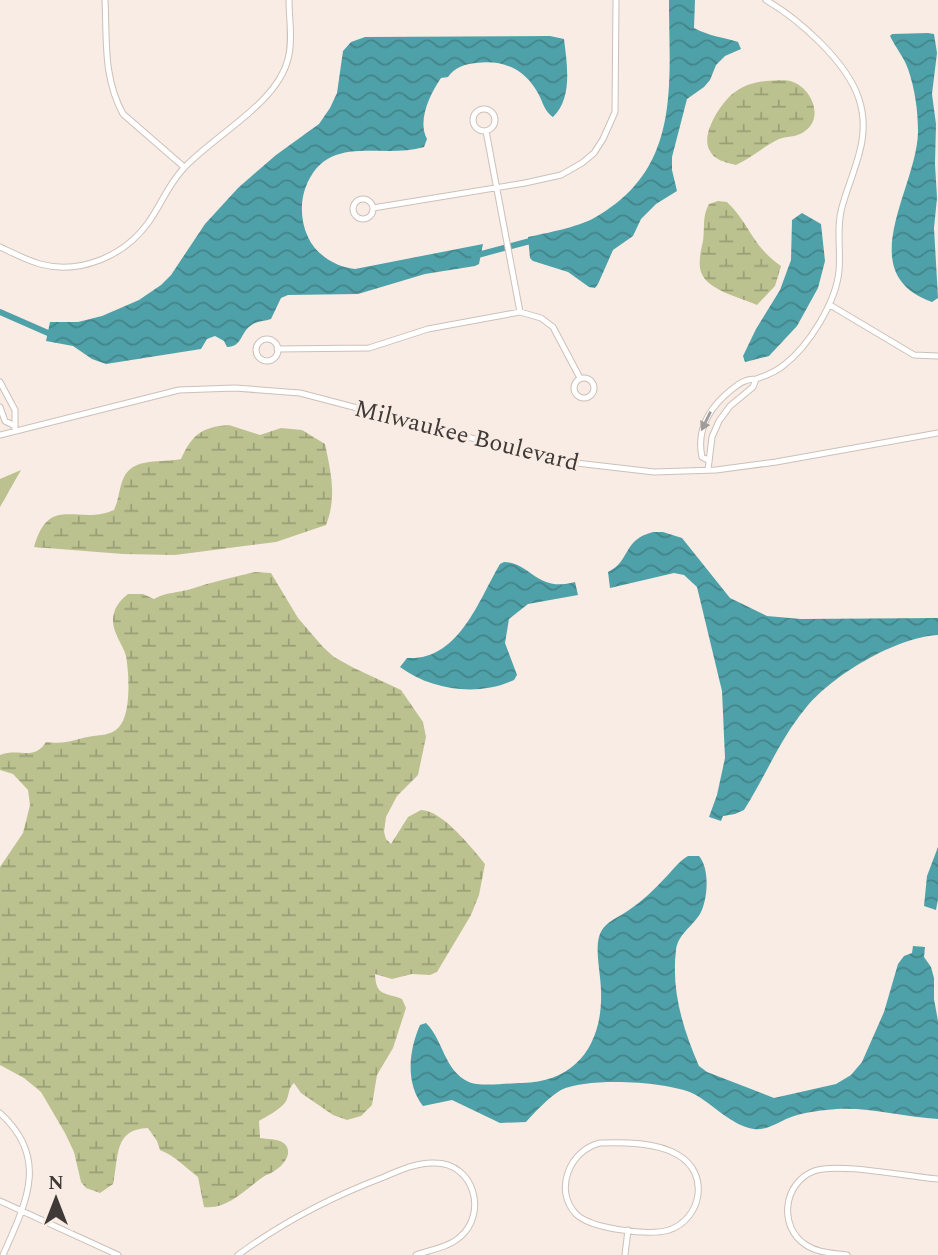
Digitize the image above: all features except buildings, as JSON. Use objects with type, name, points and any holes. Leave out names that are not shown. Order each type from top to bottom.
[{"type":"street","points":[[105,0],[107,74],[117,103],[123,114],[184,167]]},
{"type":"street","points":[[0,247],[39,264],[55,266],[79,265],[106,258],[120,250],[143,229],[170,184],[184,167],[262,101],[278,84],[290,51],[289,0]]},
{"type":"street","points":[[373,208],[498,189],[548,178],[572,170],[594,153],[612,122],[617,100],[616,0]]},
{"type":"street","points":[[708,460],[702,457],[701,433],[708,415],[722,397],[747,379],[755,379],[779,369],[795,355],[830,305],[839,268],[840,217],[862,149],[864,124],[854,86],[840,65],[812,36],[766,0]]},
{"type":"street","points":[[776,6],[781,0]]},
{"type":"street","points":[[482,110],[492,113],[495,119],[493,126],[486,131],[477,129],[473,123],[474,116],[482,110]]},
{"type":"street","points":[[486,131],[520,312]]},
{"type":"street","points":[[830,305],[914,355],[938,356]]},
{"type":"street","points":[[277,349],[369,348],[428,329],[520,312],[541,318],[554,327],[580,379]]},
{"type":"street","points":[[266,339],[275,343],[277,349],[273,358],[267,360],[260,358],[256,351],[257,344],[266,339]]},
{"type":"street","points":[[708,470],[715,429],[730,406],[754,387],[755,379]]},
{"type":"street","points":[[0,383],[15,410],[14,428]]},
{"type":"street","name":"Milwaukee Boulevard","points":[[0,435],[14,428],[179,390],[234,388],[300,393],[559,461],[654,472],[708,470],[776,462],[938,433]]},
{"type":"street","points":[[722,397],[730,406]]},
{"type":"street","points":[[0,407],[5,421],[14,428]]},
{"type":"street","points":[[0,1113],[16,1130],[29,1161],[30,1189],[4,1255]]},
{"type":"street","points":[[609,1142],[659,1147],[681,1156],[694,1171],[699,1186],[698,1202],[683,1223],[665,1231],[628,1230],[589,1223],[576,1214],[568,1201],[565,1184],[568,1172],[578,1155],[592,1145],[609,1142]]},
{"type":"street","points":[[238,1255],[283,1224],[332,1198],[405,1169],[428,1163],[443,1163],[458,1170],[469,1182],[475,1197],[475,1214],[467,1230],[455,1241],[416,1255]]},
{"type":"street","points":[[847,1255],[810,1248],[793,1232],[788,1217],[788,1202],[793,1188],[805,1176],[817,1170],[838,1168],[938,1179]]},
{"type":"street","points":[[0,1201],[118,1255]]},
{"type":"street","points":[[625,1255],[628,1230]]},
{"type":"green space","points":[[766,81],[790,81],[806,91],[815,112],[811,125],[799,134],[773,142],[736,165],[717,159],[711,153],[707,142],[710,126],[719,110],[738,90]]},
{"type":"green space","points":[[727,202],[735,210],[763,250],[781,266],[775,286],[757,305],[715,287],[703,276],[700,268],[705,213],[709,204]]},
{"type":"green space","points":[[229,425],[260,435],[281,428],[302,430],[325,444],[332,495],[326,525],[276,542],[175,555],[34,547],[40,531],[56,516],[101,514],[114,510],[124,477],[134,466],[181,459],[189,444],[204,430]]},
{"type":"green space","points":[[21,470],[0,507],[0,479]]},
{"type":"green space","points":[[255,572],[271,573],[298,618],[334,657],[401,690],[423,722],[426,737],[418,775],[397,796],[386,817],[386,839],[391,844],[408,817],[421,810],[438,816],[456,831],[485,864],[479,895],[471,915],[437,972],[392,979],[375,974],[377,987],[386,994],[402,999],[406,1008],[393,1048],[377,1075],[372,1105],[361,1116],[347,1120],[333,1115],[301,1093],[294,1083],[282,1106],[259,1121],[260,1138],[277,1140],[286,1145],[286,1160],[228,1202],[204,1207],[198,1177],[160,1150],[148,1128],[137,1130],[123,1139],[117,1155],[113,1184],[100,1193],[86,1188],[81,1182],[74,1152],[41,1092],[24,1078],[0,1065],[0,867],[23,833],[30,805],[28,790],[13,774],[0,770],[0,755],[31,753],[46,742],[66,742],[108,734],[122,723],[127,705],[128,673],[126,656],[113,621],[117,606],[128,594],[143,594],[154,599]]},
{"type":"water","points":[[669,0],[695,0],[694,28],[738,42],[741,49],[725,56],[716,65],[704,87],[687,99],[672,157],[677,191],[656,204],[641,219],[633,236],[613,250],[595,288],[589,287],[568,272],[533,261],[530,258],[528,237],[571,227],[594,218],[622,198],[643,175],[656,150],[664,123],[670,63]]},
{"type":"water","points":[[934,34],[937,53],[932,94],[936,124],[937,198],[934,228],[938,298],[932,302],[908,289],[895,271],[892,250],[894,228],[915,154],[918,132],[916,100],[910,77],[890,36]]},
{"type":"water","points":[[550,36],[564,39],[567,70],[564,100],[553,117],[546,110],[534,86],[513,68],[486,62],[464,65],[448,77],[441,78],[433,92],[424,116],[427,139],[424,147],[340,154],[326,160],[314,171],[305,189],[302,213],[306,231],[321,255],[334,263],[355,269],[483,244],[479,264],[425,274],[358,294],[288,295],[281,298],[271,319],[253,324],[239,342],[227,347],[224,341],[215,336],[207,339],[201,349],[106,364],[92,359],[73,346],[46,341],[50,322],[78,322],[102,316],[139,300],[161,285],[171,275],[205,224],[238,188],[276,155],[319,124],[337,93],[343,51],[351,42],[365,37]]},
{"type":"water","points":[[802,213],[821,224],[825,261],[818,288],[797,326],[769,356],[745,362],[743,356],[756,329],[780,290],[791,260],[792,220]]},
{"type":"water","points":[[653,532],[682,538],[730,598],[767,616],[801,619],[938,618],[938,635],[921,637],[884,651],[831,684],[816,696],[796,721],[744,810],[723,816],[721,821],[709,817],[725,758],[722,691],[697,587],[684,575],[674,573],[610,588],[608,572],[620,562],[636,540]]},
{"type":"water","points":[[513,563],[552,584],[575,582],[578,595],[528,604],[509,619],[505,643],[517,675],[514,680],[485,688],[455,689],[426,681],[400,667],[407,658],[425,656],[440,650],[453,639],[475,611],[500,564]]},
{"type":"water","points":[[938,847],[936,910],[924,906],[927,876]]},
{"type":"water","points":[[688,856],[699,856],[703,862],[706,892],[700,914],[677,944],[675,980],[683,1024],[699,1066],[707,1072],[774,1098],[836,1084],[851,1075],[862,1062],[884,1012],[898,964],[904,956],[912,953],[913,946],[925,947],[924,957],[934,978],[938,1021],[938,1119],[861,1109],[837,1109],[815,1111],[769,1127],[754,1129],[730,1119],[694,1094],[666,1086],[628,1082],[589,1083],[561,1090],[526,1122],[500,1123],[452,1100],[423,1106],[413,1087],[411,1056],[420,1025],[426,1023],[454,1070],[469,1082],[487,1085],[541,1081],[558,1076],[572,1067],[583,1056],[597,1027],[601,991],[598,949],[601,932],[648,895]]},
{"type":"waterway","points":[[474,256],[534,240]]},
{"type":"waterway","points":[[0,312],[48,333],[53,332]]}]
